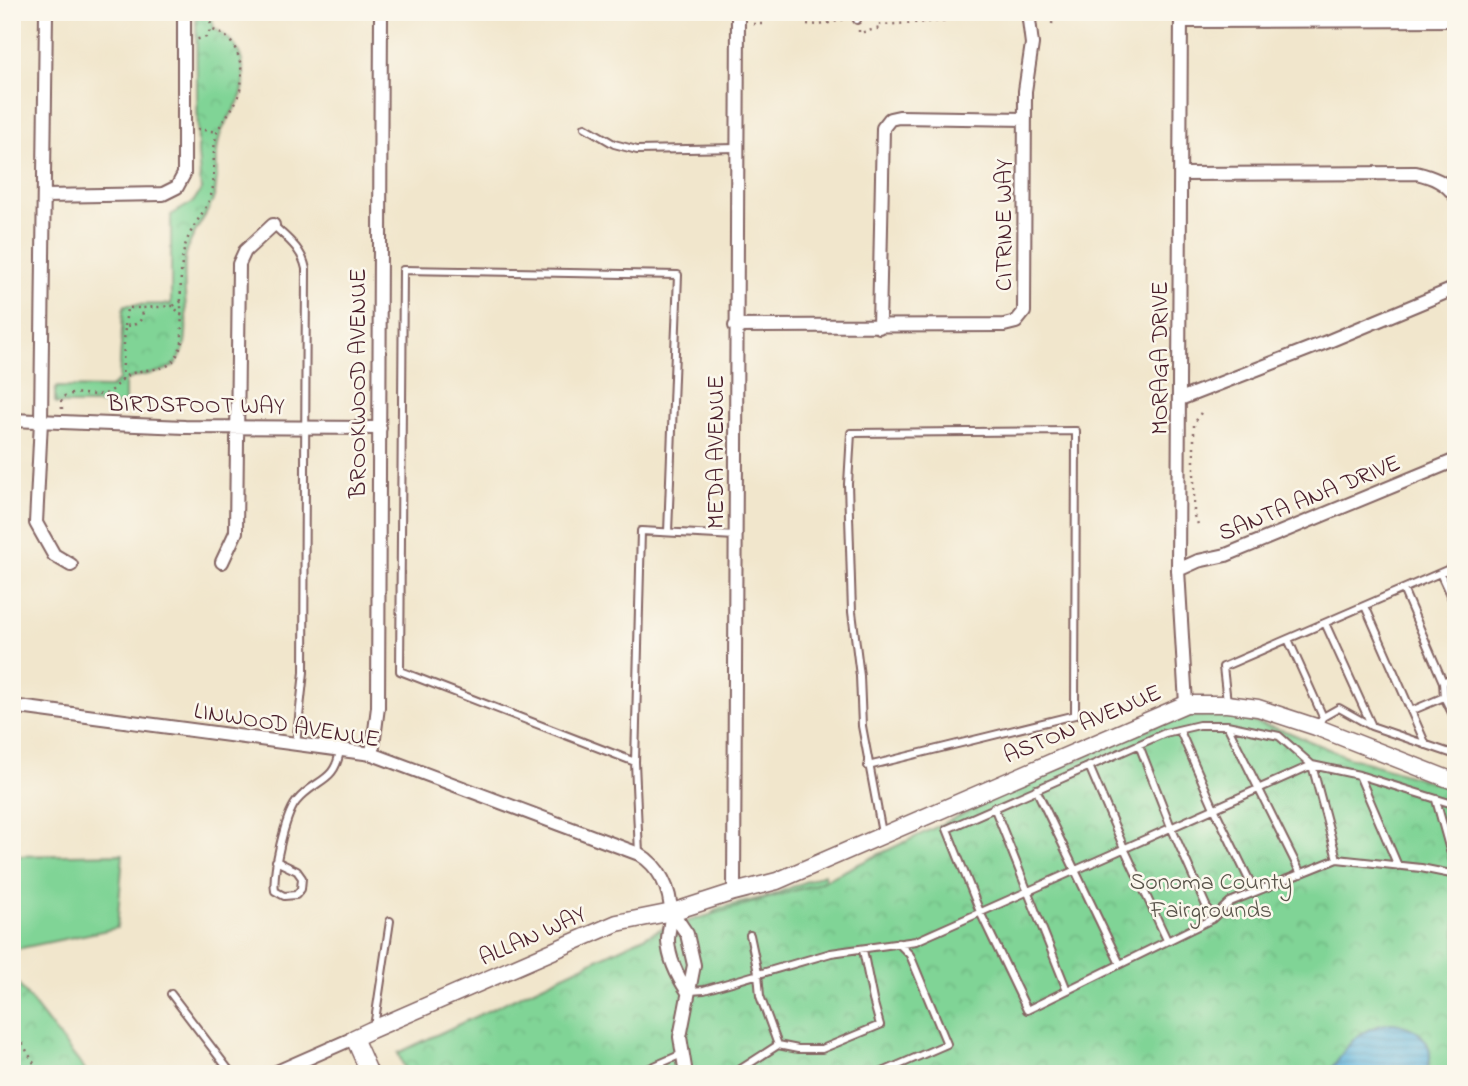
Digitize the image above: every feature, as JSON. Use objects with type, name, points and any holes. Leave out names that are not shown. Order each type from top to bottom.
[{"type":"street","points":[[46,12],[41,421],[36,523],[54,555],[71,565]]},
{"type":"street","points":[[44,196],[163,194],[177,187],[184,174],[184,12]]},
{"type":"street","name":"BROOKWOOD AVENUE","points":[[372,754],[378,707],[382,12]]},
{"type":"street","name":"MEDA AVENUE","points":[[734,892],[738,12]]},
{"type":"street","name":"CITRINE WAY","points":[[735,326],[879,327],[1004,325],[1016,322],[1024,312],[1025,91],[1032,44],[1028,12]]},
{"type":"street","points":[[1181,17],[1456,20]]},
{"type":"street","name":"MORAGA DRIVE","points":[[1181,17],[1178,569],[1186,704]]},
{"type":"street","points":[[879,327],[883,128],[890,119],[899,117],[1025,119]]},
{"type":"street","points":[[1180,174],[1416,173],[1434,178],[1450,188],[1456,197]]},
{"type":"street","points":[[222,562],[236,532],[239,264],[246,251],[273,225]]},
{"type":"street","points":[[1180,398],[1329,341],[1456,288]]},
{"type":"street","name":"BIRDSFOOT WAY","points":[[12,420],[237,427],[380,428]]},
{"type":"street","name":"SANTA ANA DRIVE","points":[[1178,569],[1226,555],[1456,460]]},
{"type":"street","name":"ASTON AVENUE","points":[[734,892],[777,881],[882,833],[1186,704],[1227,704],[1258,708],[1319,722],[1456,782]]},
{"type":"street","name":"LINWOOD AVENUE","points":[[12,706],[372,754],[639,854],[659,871],[666,887],[671,912],[669,945],[674,971],[688,992]]},
{"type":"street","name":"ALLAN WAY","points":[[354,1038],[617,923],[671,912],[734,892]]},
{"type":"street","name":"LINWOOD AVENUE","points":[[671,912],[687,934],[694,965],[680,1037],[686,1074]]},
{"type":"street","points":[[272,1074],[354,1038],[370,1074]]},
{"type":"lane","points":[[586,127],[614,144],[638,150],[739,148]]},
{"type":"lane","points":[[273,225],[298,247],[306,269],[304,672],[296,744]]},
{"type":"lane","points":[[635,762],[400,671],[403,270],[678,275],[668,532]]},
{"type":"lane","points":[[868,766],[1075,715],[1076,431],[851,433],[848,485],[852,612],[860,676],[862,726],[868,766],[882,833]]},
{"type":"lane","points":[[639,854],[635,762],[640,531],[736,536]]},
{"type":"lane","points":[[1227,704],[1223,667],[1456,566]]},
{"type":"lane","points":[[1440,573],[1456,608]]},
{"type":"lane","points":[[1403,589],[1443,682],[1444,697],[1456,721]]},
{"type":"lane","points":[[1365,606],[1426,745]]},
{"type":"lane","points":[[1325,623],[1371,726]]},
{"type":"lane","points":[[1288,639],[1319,722],[1339,708],[1371,726],[1456,755]]},
{"type":"lane","points":[[1443,682],[1456,676]]},
{"type":"lane","points":[[1411,711],[1444,697]]},
{"type":"lane","points":[[1436,800],[1456,874],[1337,859],[1230,902],[1212,919],[1027,1010],[980,912],[947,829],[1165,733],[1199,725],[1227,725],[1279,736],[1312,765],[1359,775],[1456,805]]},
{"type":"lane","points":[[1227,725],[1301,874]]},
{"type":"lane","points":[[1180,731],[1255,892]]},
{"type":"lane","points":[[1139,745],[1171,827],[1212,919]]},
{"type":"lane","points":[[275,861],[297,871],[302,878],[301,889],[296,895],[284,896],[275,891],[275,861],[294,804],[309,789],[332,773],[338,765],[340,750]]},
{"type":"lane","points":[[688,992],[831,953],[916,941],[1312,765]]},
{"type":"lane","points":[[1312,765],[1337,859]]},
{"type":"lane","points":[[1089,766],[1167,940]]},
{"type":"lane","points":[[1359,775],[1398,866]]},
{"type":"lane","points":[[1036,789],[1120,964]]},
{"type":"lane","points":[[994,807],[1067,990]]},
{"type":"lane","points":[[374,1029],[390,921]]},
{"type":"lane","points":[[750,935],[760,996],[778,1045]]},
{"type":"lane","points":[[878,1074],[947,1044],[911,954],[898,943]]},
{"type":"lane","points":[[733,1074],[778,1045],[798,1049],[822,1049],[880,1025],[863,950]]},
{"type":"lane","points":[[172,994],[232,1074]]},
{"type":"lane","points":[[636,1074],[682,1054]]},
{"type":"lane","points":[[895,1066],[899,1074]]},
{"type":"path","points":[[184,40],[201,40],[212,29],[211,18],[195,12]]},
{"type":"path","points":[[796,12],[787,18],[805,19],[806,24],[838,21]]},
{"type":"path","points":[[813,12],[816,23]]},
{"type":"path","points":[[856,16],[859,33],[881,28],[876,12]]},
{"type":"path","points":[[901,12],[906,24]]},
{"type":"path","points":[[880,25],[906,24],[984,12]]},
{"type":"path","points":[[1042,15],[1063,15],[1063,12]]},
{"type":"path","points":[[1052,24],[1053,15]]},
{"type":"path","points":[[753,24],[765,24]]},
{"type":"path","points":[[61,422],[61,398],[70,393],[111,392],[130,374],[163,368],[176,358],[182,342],[183,254],[191,230],[212,191],[218,132],[238,99],[243,83],[242,70],[233,45],[225,36],[212,29]]},
{"type":"path","points":[[184,128],[211,129],[218,132]]},
{"type":"path","points":[[122,380],[127,308],[173,306],[182,301]]},
{"type":"path","points":[[173,306],[182,317]]},
{"type":"path","points":[[125,326],[137,325],[141,321],[143,308]]},
{"type":"path","points":[[122,368],[130,374]]},
{"type":"path","points":[[1198,524],[1194,516],[1194,424],[1202,411]]},
{"type":"path","points":[[12,1025],[40,1074]]},
{"type":"green space","points":[[196,12],[207,12],[211,15],[214,28],[237,49],[242,62],[244,87],[219,141],[214,197],[186,254],[186,334],[181,356],[170,368],[125,381],[125,404],[57,404],[57,387],[110,388],[119,380],[125,305],[171,304],[171,215],[193,202],[201,190]]},
{"type":"green space","name":"Sonoma County Fairgrounds","points":[[1228,715],[1288,732],[1345,756],[1456,789],[1456,1074],[407,1074],[398,1053],[661,929],[817,884],[1064,766],[1176,717]]},
{"type":"green space","points":[[123,854],[117,928],[12,950],[12,856]]},
{"type":"green space","points":[[824,874],[839,932],[708,919],[720,908],[770,896]]},
{"type":"green space","points":[[12,976],[88,1074],[12,1074]]},
{"type":"water","points":[[1391,1023],[1410,1028],[1424,1039],[1430,1055],[1424,1074],[1328,1074],[1347,1047],[1361,1034],[1379,1025]]}]
